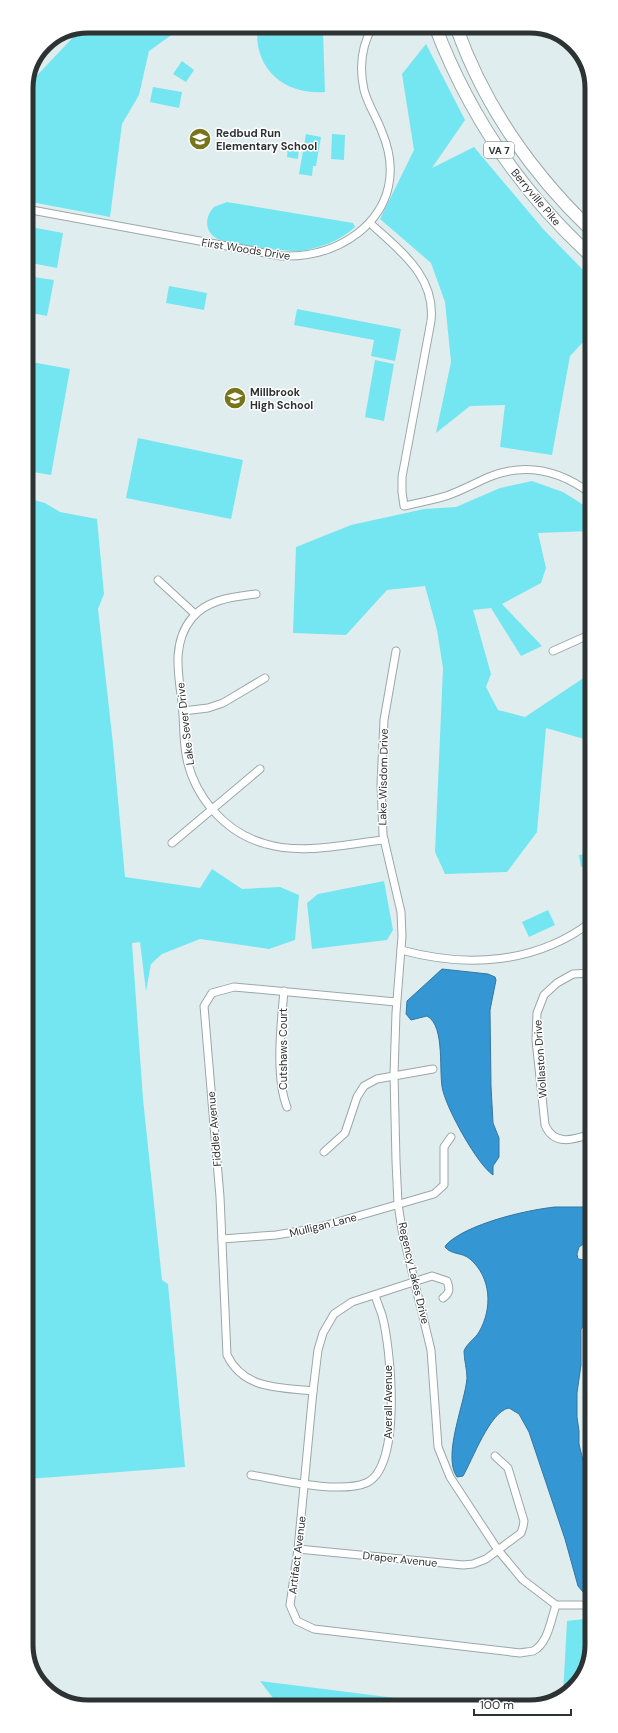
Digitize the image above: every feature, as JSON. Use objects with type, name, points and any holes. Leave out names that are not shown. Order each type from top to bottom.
[{"type":"highway","name":"Berryville Pike","points":[[438,33],[452,69],[467,99],[494,144],[537,201],[585,250]]},
{"type":"highway","name":"Berryville Pike","points":[[459,33],[478,79],[519,146],[553,190],[585,224]]},
{"type":"street","name":"First Woods Drive","points":[[33,210],[281,256],[306,256],[332,248],[355,235],[370,223],[385,197],[390,183],[391,167],[386,142],[369,105],[362,80],[362,52],[370,33]]},
{"type":"street","points":[[370,223],[418,270],[430,292],[432,303],[431,321],[402,477],[404,506],[445,496],[502,472],[524,470],[542,471],[561,475],[585,490]]},
{"type":"street","points":[[158,580],[195,614]]},
{"type":"street","name":"Lake Sever Drive","points":[[256,594],[218,600],[195,614],[185,628],[178,647],[186,754],[190,770],[199,790],[212,809],[225,822],[239,832],[259,842],[278,847],[313,848],[384,840]]},
{"type":"street","points":[[553,651],[585,637]]},
{"type":"street","name":"Lake Wisdom Drive","points":[[396,651],[387,695],[382,744],[381,784],[384,840],[401,912],[402,950]]},
{"type":"street","points":[[183,711],[208,708],[223,703],[265,678]]},
{"type":"street","points":[[172,843],[260,769]]},
{"type":"street","points":[[402,950],[434,957],[488,960],[515,957],[545,948],[575,933],[585,926]]},
{"type":"street","name":"Regency Lakes Drive","points":[[402,950],[396,1002],[394,1074],[394,1115],[398,1204],[402,1230],[416,1282],[431,1350],[436,1434],[440,1454],[450,1477],[498,1550],[532,1588],[556,1605]]},
{"type":"street","name":"Wollaston Drive","points":[[585,973],[573,974],[550,988],[539,1004],[536,1028],[544,1117],[548,1131],[556,1139],[567,1141],[585,1136]]},
{"type":"street","name":"Fiddler Avenue","points":[[312,1391],[274,1387],[253,1382],[240,1374],[232,1365],[227,1349],[222,1239],[204,1006],[212,993],[225,988],[254,987],[396,1002]]},
{"type":"street","name":"Cutshaws Court","points":[[284,991],[281,1027],[281,1083],[288,1107]]},
{"type":"street","points":[[324,1152],[345,1133],[357,1097],[364,1086],[376,1079],[394,1074],[433,1069]]},
{"type":"street","name":"Mulligan Lane","points":[[222,1239],[295,1233],[434,1194],[444,1185],[444,1147],[450,1137]]},
{"type":"street","name":"Artifact Avenue","points":[[443,1298],[449,1292],[450,1287],[447,1281],[432,1276],[375,1296],[352,1302],[334,1314],[323,1333],[318,1350],[312,1391],[305,1484],[290,1605],[297,1621],[314,1629],[520,1653],[533,1650],[541,1643],[547,1633],[556,1605]]},
{"type":"street","name":"Averall Avenue","points":[[251,1475],[305,1484],[343,1487],[366,1482],[379,1472],[388,1447],[391,1395],[388,1349],[382,1316],[375,1296]]},
{"type":"street","name":"Draper Avenue","points":[[298,1549],[464,1565],[473,1564],[486,1559],[521,1533],[524,1521],[508,1468],[495,1456]]},
{"type":"street","points":[[556,1605],[585,1605]]},
{"type":"shaded area","points":[[81,33],[174,33],[149,51],[139,95],[122,124],[110,217],[33,202],[34,78],[76,34]]},
{"type":"shaded area","points":[[323,33],[325,92],[299,90],[277,79],[262,60],[258,48],[257,34]]},
{"type":"shaded area","points":[[426,44],[465,120],[432,168],[474,147],[544,230],[585,272],[585,340],[570,356],[552,455],[500,447],[505,405],[470,406],[436,433],[451,362],[445,302],[431,263],[380,219],[414,150],[402,74]]},
{"type":"shaded area","points":[[182,61],[194,70],[186,82],[173,74]]},
{"type":"shaded area","points":[[153,87],[182,92],[179,108],[150,102]]},
{"type":"shaded area","points":[[306,134],[321,137],[316,166],[313,166],[312,176],[299,174]]},
{"type":"shaded area","points":[[332,134],[345,135],[344,160],[331,159]]},
{"type":"shaded area","points":[[288,146],[299,147],[298,159],[287,157]]},
{"type":"shaded area","points":[[227,202],[353,223],[355,227],[336,240],[315,248],[300,251],[270,249],[232,243],[222,241],[212,235],[209,231],[207,223],[209,215],[214,207]]},
{"type":"shaded area","points":[[33,227],[63,233],[57,268],[33,263]]},
{"type":"shaded area","points":[[33,277],[54,280],[47,316],[33,313]]},
{"type":"shaded area","points":[[169,286],[207,293],[204,310],[166,303]]},
{"type":"shaded area","points":[[297,309],[401,329],[395,361],[371,356],[374,340],[294,325]]},
{"type":"shaded area","points":[[375,360],[394,364],[384,421],[365,417]]},
{"type":"shaded area","points":[[33,362],[70,369],[51,475],[33,472]]},
{"type":"shaded area","points":[[138,438],[243,460],[231,519],[126,498]]},
{"type":"shaded area","points":[[532,481],[563,492],[585,506],[585,531],[538,533],[546,568],[541,583],[502,604],[542,646],[521,656],[491,608],[473,610],[491,674],[486,687],[498,710],[525,717],[585,677],[585,739],[546,728],[537,832],[507,872],[445,874],[435,852],[443,668],[437,630],[425,586],[387,590],[346,635],[293,633],[296,547],[351,525],[424,509],[456,507],[500,488]]},
{"type":"shaded area","points":[[33,500],[45,503],[60,512],[97,519],[104,594],[98,609],[113,744],[125,877],[200,888],[212,869],[242,889],[280,887],[299,895],[295,940],[269,949],[200,939],[162,954],[151,964],[146,991],[140,942],[132,943],[143,1099],[162,1280],[168,1284],[185,1467],[33,1479]]},
{"type":"shaded area","points":[[585,854],[585,866],[581,867],[579,855]]},
{"type":"shaded area","points":[[384,881],[393,930],[387,940],[312,949],[307,903],[318,894]]},
{"type":"shaded area","points":[[548,910],[555,925],[529,937],[522,922]]},
{"type":"shaded area","points":[[442,969],[488,974],[495,977],[496,980],[490,1010],[491,1086],[493,1123],[499,1138],[499,1157],[493,1166],[493,1175],[486,1169],[471,1149],[446,1100],[442,1083],[439,1040],[433,1021],[427,1016],[411,1020],[406,1014],[407,1001]]},
{"type":"shaded area","points":[[555,1207],[585,1207],[585,1243],[579,1247],[577,1254],[578,1259],[585,1260],[585,1324],[581,1329],[581,1365],[577,1393],[577,1417],[579,1444],[585,1468],[585,1592],[578,1586],[565,1539],[529,1432],[519,1414],[509,1408],[502,1411],[488,1427],[463,1476],[457,1477],[453,1468],[453,1443],[467,1378],[464,1351],[479,1332],[483,1323],[488,1303],[488,1293],[486,1284],[477,1266],[464,1255],[447,1250],[445,1247],[455,1237],[497,1219]]},
{"type":"shaded area","points":[[585,1619],[585,1652],[582,1663],[574,1678],[563,1688],[567,1621]]},
{"type":"shaded area","points":[[260,1681],[411,1700],[274,1700]]},
{"type":"place","name":"Redbud Run Elementary School","points":[[200,139]]},
{"type":"place","name":"Millbrook High School","points":[[235,398]]}]
